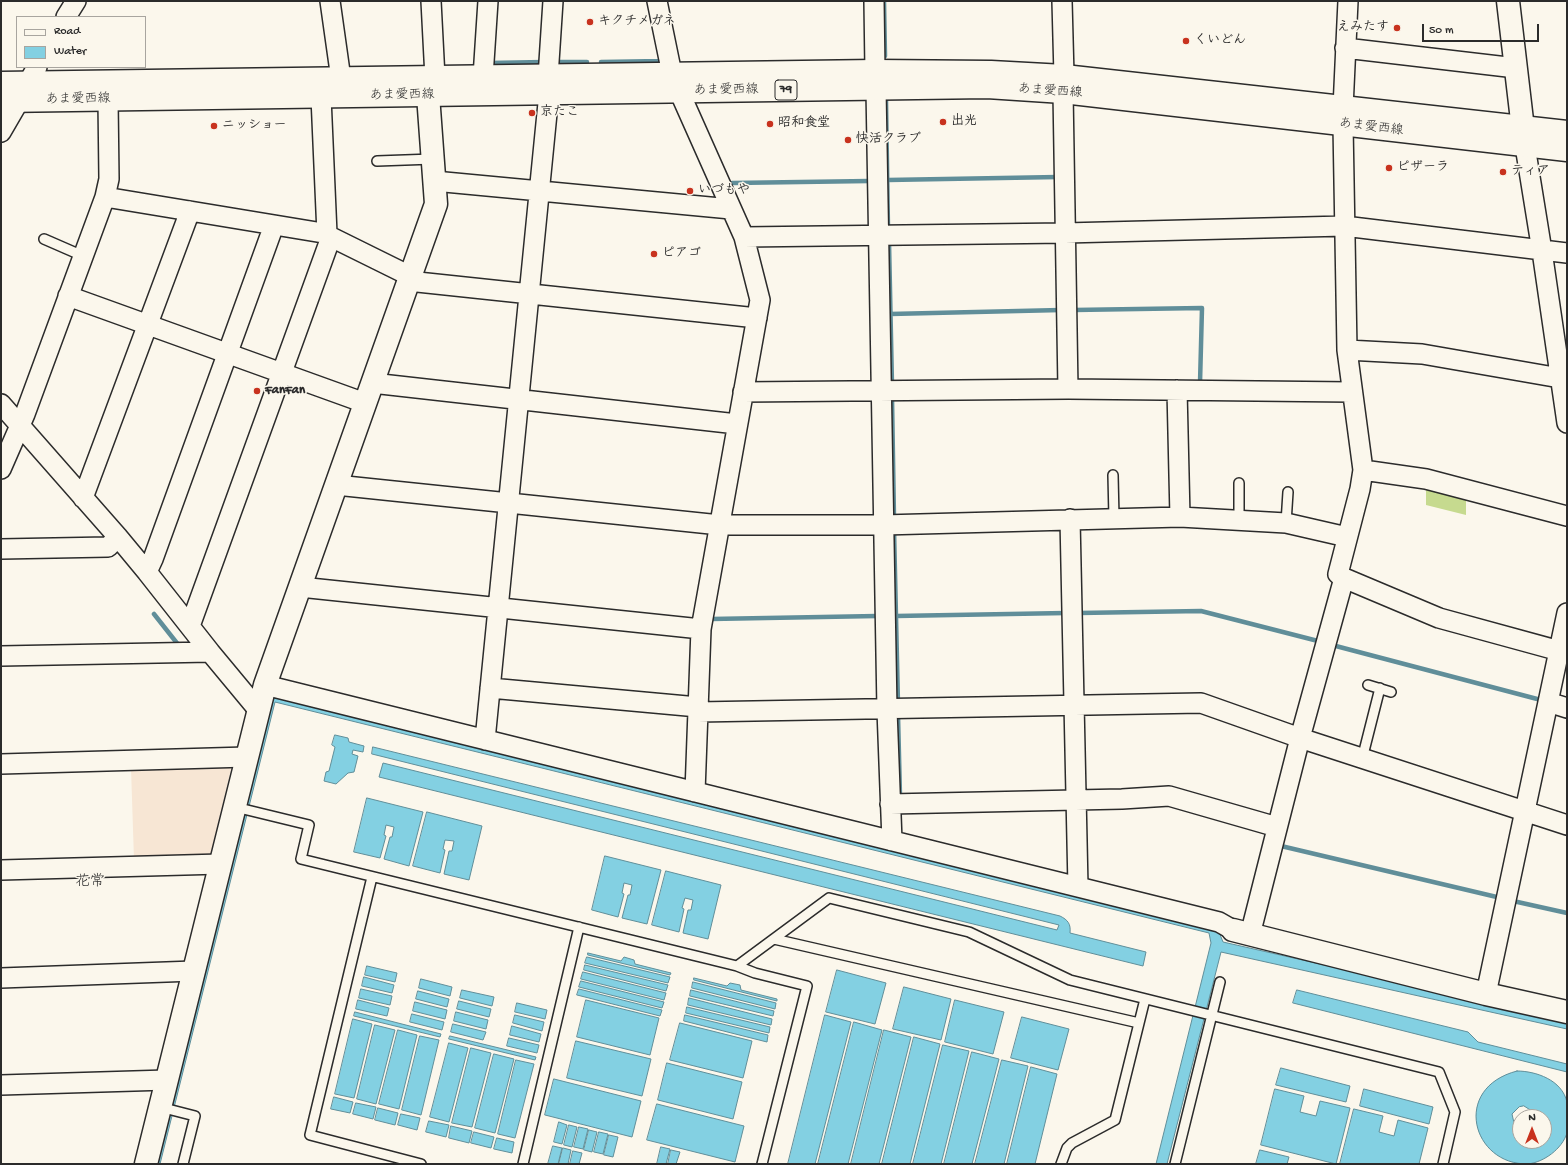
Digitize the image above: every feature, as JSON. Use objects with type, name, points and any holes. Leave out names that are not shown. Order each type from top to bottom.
[{"type":"main road","points":[[1508,1],[1524,136]]},
{"type":"main road","name":"あま愛西線","points":[[1,83],[21,88],[108,100],[321,97],[431,87],[876,80],[991,72],[1063,84],[1524,136],[1567,132]]},
{"type":"main road","name":"あま愛西線","points":[[21,88],[341,79],[431,87],[484,77],[548,85]]},
{"type":"main road","points":[[146,1164],[167,1108],[167,1080],[221,864],[242,809],[247,757],[265,685],[436,204],[431,87]]},
{"type":"main road","name":"あま愛西線","points":[[1524,136],[1567,150]]},
{"type":"main road","points":[[1242,932],[1486,994],[1567,1012]]},
{"type":"street","points":[[67,16],[76,1]]},
{"type":"street","points":[[330,1],[341,79]]},
{"type":"street","points":[[431,1],[431,87]]},
{"type":"street","points":[[484,77],[488,1]]},
{"type":"street","points":[[485,740],[540,191],[553,1]]},
{"type":"street","points":[[657,1],[676,83],[744,237],[760,300],[701,629],[695,792]]},
{"type":"street","points":[[874,1],[882,392],[883,525],[887,710],[892,841]]},
{"type":"street","points":[[1062,1],[1068,389]]},
{"type":"street","points":[[1348,1],[1343,116],[1347,350],[1351,392],[1363,470],[1360,490],[1338,574],[1344,578],[1439,618],[1563,652]]},
{"type":"street","points":[[1345,48],[1516,68]]},
{"type":"street","points":[[1,132],[21,88]]},
{"type":"street","points":[[190,626],[282,373],[329,236],[321,97]]},
{"type":"street","points":[[1,469],[7,443],[20,426],[105,197],[109,179],[108,100]]},
{"type":"street","points":[[1524,136],[1562,373],[1567,423]]},
{"type":"street","points":[[434,181],[731,209]]},
{"type":"street","points":[[105,197],[274,225],[329,236],[409,279],[529,294],[757,318]]},
{"type":"street","points":[[83,498],[190,211]]},
{"type":"street","points":[[147,572],[156,552],[274,225]]},
{"type":"street","points":[[744,237],[1065,233],[1344,226],[1567,253]]},
{"type":"street","points":[[68,296],[282,373],[369,393],[519,400],[738,424]]},
{"type":"street","points":[[1347,350],[1422,354],[1562,373]]},
{"type":"street","points":[[743,392],[882,392],[1068,389],[1351,392]]},
{"type":"street","points":[[1177,390],[1180,517]]},
{"type":"street","points":[[1,404],[118,537],[259,711]]},
{"type":"street","points":[[1363,470],[1426,479],[1567,516]]},
{"type":"street","points":[[336,485],[720,525],[883,525],[1180,517],[1286,523],[1347,537]]},
{"type":"street","points":[[1070,519],[1078,887]]},
{"type":"street","points":[[1,549],[108,547],[118,537]]},
{"type":"street","points":[[265,685],[1219,922],[1242,932],[1277,827],[1344,578]]},
{"type":"street","points":[[300,587],[701,629]]},
{"type":"street","points":[[1486,994],[1548,702],[1563,652],[1567,613]]},
{"type":"street","points":[[1,656],[210,652]]},
{"type":"street","points":[[490,688],[698,710],[887,710],[1201,703],[1300,738],[1567,825]]},
{"type":"street","points":[[1548,702],[1567,708]]},
{"type":"street","points":[[1,764],[247,757]]},
{"type":"street","points":[[890,804],[1076,800],[1169,796],[1277,827]]},
{"type":"street","points":[[1,870],[221,864]]},
{"type":"street","points":[[1,978],[194,971]]},
{"type":"street","points":[[1,1085],[167,1080]]},
{"type":"lane","points":[[377,161],[433,159]]},
{"type":"lane","points":[[44,239],[83,256]]},
{"type":"lane","points":[[1113,475],[1114,518]]},
{"type":"lane","points":[[1239,483],[1239,520]]},
{"type":"lane","points":[[1286,523],[1288,492]]},
{"type":"lane","points":[[1368,685],[1391,692]]},
{"type":"lane","points":[[1362,758],[1380,688]]},
{"type":"lane","points":[[242,809],[309,825],[301,859],[737,966],[755,973],[807,986],[762,1164]]},
{"type":"lane","points":[[372,877],[310,1135],[421,1164]]},
{"type":"lane","points":[[737,966],[829,898],[969,932],[1070,980],[1439,1072],[1455,1112],[1443,1164]]},
{"type":"lane","points":[[523,1164],[579,927]]},
{"type":"lane","points":[[774,939],[1139,1023]]},
{"type":"lane","points":[[1175,1164],[1209,1015],[1220,982]]},
{"type":"lane","points":[[1061,1164],[1067,1148],[1115,1120],[1145,999]]},
{"type":"lane","points":[[167,1108],[196,1116],[183,1164]]},
{"type":"shaded area","points":[[228,765],[231,769],[211,853],[208,859],[134,860],[131,768]]},
{"type":"green space","points":[[1426,482],[1470,500],[1466,500],[1466,515],[1426,505]]},
{"type":"water","points":[[270,693],[1217,927],[1223,942],[1567,1020],[1567,1029],[1221,952],[1167,1164],[1156,1164],[1211,943],[1209,933],[275,702],[160,1164],[152,1164]]},
{"type":"water","points":[[335,735],[348,738],[349,742],[364,746],[363,752],[353,750],[352,754],[358,756],[354,772],[348,773],[336,784],[324,781],[326,772],[329,771],[335,747],[332,745]]},
{"type":"water","points":[[373,747],[1060,916],[1068,923],[1070,933],[1146,952],[1143,966],[379,777],[383,763],[1057,930],[1059,925],[372,754]]},
{"type":"water","points":[[367,798],[423,812],[409,866],[384,859],[394,827],[386,825],[384,835],[386,836],[380,858],[354,852]]},
{"type":"water","points":[[427,812],[482,826],[469,880],[444,874],[449,851],[452,851],[454,841],[445,840],[443,849],[445,850],[440,873],[413,866]]},
{"type":"water","points":[[605,856],[661,870],[647,924],[622,918],[632,885],[624,883],[622,893],[624,894],[618,917],[592,910]]},
{"type":"water","points":[[666,871],[721,885],[708,939],[683,933],[688,910],[691,910],[693,900],[685,898],[682,908],[684,909],[679,932],[652,925]]},
{"type":"water","points":[[588,953],[621,961],[624,957],[634,960],[635,964],[671,973],[670,975],[588,955]]},
{"type":"water","points":[[587,957],[670,977],[668,983],[585,963]]},
{"type":"water","points":[[585,965],[668,985],[666,991],[584,970]]},
{"type":"water","points":[[367,966],[397,973],[395,982],[365,975]]},
{"type":"water","points":[[837,970],[886,983],[875,1024],[826,1012]]},
{"type":"water","points":[[583,972],[666,993],[664,1000],[581,979]]},
{"type":"water","points":[[364,977],[394,985],[392,993],[362,986]]},
{"type":"water","points":[[694,978],[727,986],[730,983],[740,985],[741,990],[777,999],[777,1001],[694,980]]},
{"type":"water","points":[[421,979],[452,987],[450,996],[419,988]]},
{"type":"water","points":[[581,981],[664,1002],[662,1008],[579,987]]},
{"type":"water","points":[[693,982],[776,1003],[775,1009],[692,988]]},
{"type":"water","points":[[904,987],[951,999],[941,1040],[893,1029]]},
{"type":"water","points":[[361,989],[392,996],[390,1005],[359,998]]},
{"type":"water","points":[[579,989],[662,1010],[660,1016],[577,995]]},
{"type":"water","points":[[462,990],[494,997],[492,1006],[460,998]]},
{"type":"water","points":[[691,990],[774,1011],[773,1016],[690,996]]},
{"type":"water","points":[[1297,990],[1468,1032],[1478,1042],[1567,1064],[1567,1072],[1293,1003]]},
{"type":"water","points":[[418,991],[449,999],[447,1007],[416,999]]},
{"type":"water","points":[[689,998],[772,1019],[771,1025],[688,1005]]},
{"type":"water","points":[[358,1000],[389,1008],[387,1016],[356,1009]]},
{"type":"water","points":[[586,1000],[659,1018],[650,1055],[577,1037]]},
{"type":"water","points":[[955,1000],[1004,1012],[993,1054],[945,1042]]},
{"type":"water","points":[[459,1001],[491,1009],[489,1017],[457,1009]]},
{"type":"water","points":[[415,1002],[447,1010],[445,1019],[413,1011]]},
{"type":"water","points":[[517,1003],[547,1010],[545,1019],[515,1012]]},
{"type":"water","points":[[687,1007],[770,1027],[769,1033],[686,1013]]},
{"type":"water","points":[[355,1012],[441,1034],[440,1037],[354,1016]]},
{"type":"water","points":[[456,1012],[488,1020],[486,1029],[454,1021]]},
{"type":"water","points":[[412,1014],[444,1022],[442,1030],[410,1022]]},
{"type":"water","points":[[515,1015],[544,1022],[542,1031],[513,1023]]},
{"type":"water","points":[[685,1015],[768,1035],[767,1042],[684,1021]]},
{"type":"water","points":[[825,1015],[851,1022],[815,1164],[788,1164]]},
{"type":"water","points":[[1022,1017],[1069,1029],[1058,1070],[1011,1058]]},
{"type":"water","points":[[353,1019],[372,1024],[354,1098],[335,1094]]},
{"type":"water","points":[[854,1022],[882,1030],[848,1164],[818,1164]]},
{"type":"water","points":[[680,1023],[752,1041],[743,1078],[670,1060]]},
{"type":"water","points":[[453,1024],[486,1032],[483,1040],[451,1032]]},
{"type":"water","points":[[375,1025],[395,1030],[376,1104],[357,1099]]},
{"type":"water","points":[[512,1026],[541,1034],[539,1042],[510,1035]]},
{"type":"water","points":[[398,1030],[417,1035],[399,1109],[379,1104]]},
{"type":"water","points":[[884,1030],[911,1037],[879,1164],[851,1164]]},
{"type":"water","points":[[420,1036],[439,1040],[421,1115],[402,1110]]},
{"type":"water","points":[[450,1036],[536,1057],[535,1060],[449,1039]]},
{"type":"water","points":[[914,1037],[940,1044],[910,1164],[882,1164]]},
{"type":"water","points":[[509,1038],[539,1045],[537,1053],[507,1046]]},
{"type":"water","points":[[576,1041],[651,1059],[642,1096],[567,1078]]},
{"type":"water","points":[[449,1043],[468,1048],[449,1122],[430,1117]]},
{"type":"water","points":[[943,1045],[969,1051],[941,1164],[913,1164]]},
{"type":"water","points":[[471,1048],[491,1053],[472,1127],[452,1123]]},
{"type":"water","points":[[972,1052],[999,1059],[972,1164],[944,1164]]},
{"type":"water","points":[[494,1054],[514,1059],[495,1133],[475,1128]]},
{"type":"water","points":[[516,1060],[534,1064],[515,1138],[498,1134]]},
{"type":"water","points":[[1002,1060],[1028,1066],[1004,1164],[975,1164]]},
{"type":"water","points":[[667,1063],[742,1082],[733,1119],[658,1100]]},
{"type":"water","points":[[1031,1067],[1057,1074],[1035,1164],[1007,1164]]},
{"type":"water","points":[[1281,1068],[1350,1086],[1346,1102],[1276,1085]]},
{"type":"water","points":[[1517,1071],[1524,1071],[1547,1078],[1560,1088],[1567,1102],[1567,1133],[1565,1139],[1552,1154],[1540,1161],[1528,1164],[1509,1161],[1493,1152],[1483,1139],[1477,1124],[1477,1108],[1483,1093],[1496,1080]]},
{"type":"water","points":[[554,1079],[641,1101],[632,1137],[545,1115]]},
{"type":"water","points":[[1275,1089],[1304,1096],[1300,1112],[1316,1116],[1320,1101],[1350,1108],[1336,1164],[1261,1145]]},
{"type":"water","points":[[1364,1089],[1433,1107],[1429,1124],[1360,1106]]},
{"type":"water","points":[[334,1097],[353,1102],[350,1113],[331,1109]]},
{"type":"water","points":[[356,1103],[376,1107],[373,1119],[353,1114]]},
{"type":"water","points":[[657,1104],[744,1126],[735,1162],[647,1140]]},
{"type":"water","points":[[378,1108],[398,1113],[395,1125],[375,1120]]},
{"type":"water","points":[[1354,1109],[1383,1116],[1379,1132],[1394,1136],[1398,1120],[1428,1128],[1419,1164],[1340,1164]]},
{"type":"water","points":[[401,1114],[420,1118],[417,1130],[398,1125]]},
{"type":"water","points":[[429,1121],[449,1125],[446,1137],[426,1132]]},
{"type":"water","points":[[559,1122],[567,1125],[562,1144],[554,1142]]},
{"type":"water","points":[[569,1125],[577,1127],[572,1147],[564,1145]]},
{"type":"water","points":[[451,1126],[472,1131],[469,1143],[449,1138]]},
{"type":"water","points":[[579,1127],[588,1129],[583,1149],[574,1147]]},
{"type":"water","points":[[589,1130],[597,1132],[592,1152],[584,1150]]},
{"type":"water","points":[[474,1132],[494,1137],[491,1148],[471,1143]]},
{"type":"water","points":[[599,1132],[608,1134],[603,1154],[594,1152]]},
{"type":"water","points":[[609,1135],[618,1137],[613,1157],[604,1155]]},
{"type":"water","points":[[497,1138],[514,1142],[512,1153],[494,1149]]},
{"type":"water","points":[[553,1146],[562,1148],[558,1164],[548,1164]]},
{"type":"water","points":[[661,1147],[670,1149],[666,1164],[657,1164]]},
{"type":"water","points":[[563,1148],[571,1150],[568,1164],[559,1164]]},
{"type":"water","points":[[671,1150],[680,1152],[676,1164],[668,1164]]},
{"type":"water","points":[[1260,1150],[1289,1157],[1287,1164],[1256,1164]]},
{"type":"water","points":[[573,1151],[582,1153],[579,1164],[570,1164]]},
{"type":"waterway","points":[[884,1],[885,56]]},
{"type":"waterway","points":[[601,62],[661,61],[661,57]]},
{"type":"waterway","points":[[489,63],[544,62]]},
{"type":"waterway","points":[[558,62],[587,62]]},
{"type":"waterway","points":[[886,101],[888,229]]},
{"type":"waterway","points":[[888,180],[1058,177]]},
{"type":"waterway","points":[[732,183],[869,181]]},
{"type":"waterway","points":[[889,242],[892,385]]},
{"type":"waterway","points":[[1074,310],[1202,308],[1200,383]]},
{"type":"waterway","points":[[890,314],[1061,310]]},
{"type":"waterway","points":[[892,398],[894,518]]},
{"type":"waterway","points":[[894,529],[898,704]]},
{"type":"waterway","points":[[1079,613],[1201,611],[1318,641]]},
{"type":"waterway","points":[[896,616],[1066,613]]},
{"type":"waterway","points":[[154,614],[180,647]]},
{"type":"waterway","points":[[711,619],[877,616]]},
{"type":"waterway","points":[[1332,645],[1541,700]]},
{"type":"waterway","points":[[898,715],[900,796]]},
{"type":"waterway","points":[[1281,846],[1501,898]]},
{"type":"waterway","points":[[1513,901],[1567,913]]},
{"type":"place","name":"キクチメガネ","points":[[590,22]]},
{"type":"place","name":"えみたす","points":[[1397,28]]},
{"type":"place","name":"くいどん","points":[[1186,41]]},
{"type":"place","name":"京たこ","points":[[532,113]]},
{"type":"place","name":"出光","points":[[943,122]]},
{"type":"place","name":"昭和食堂","points":[[770,124]]},
{"type":"place","name":"ニッショー","points":[[214,126]]},
{"type":"place","name":"快活クラブ","points":[[848,140]]},
{"type":"place","name":"ピザーラ","points":[[1389,168]]},
{"type":"place","name":"ティア","points":[[1503,172]]},
{"type":"place","name":"いづもや","points":[[690,191]]},
{"type":"place","name":"ピアゴ","points":[[654,254]]},
{"type":"place","name":"FanFan","points":[[257,391]]},
{"type":"district","name":"花常","points":[[90,883]]}]
